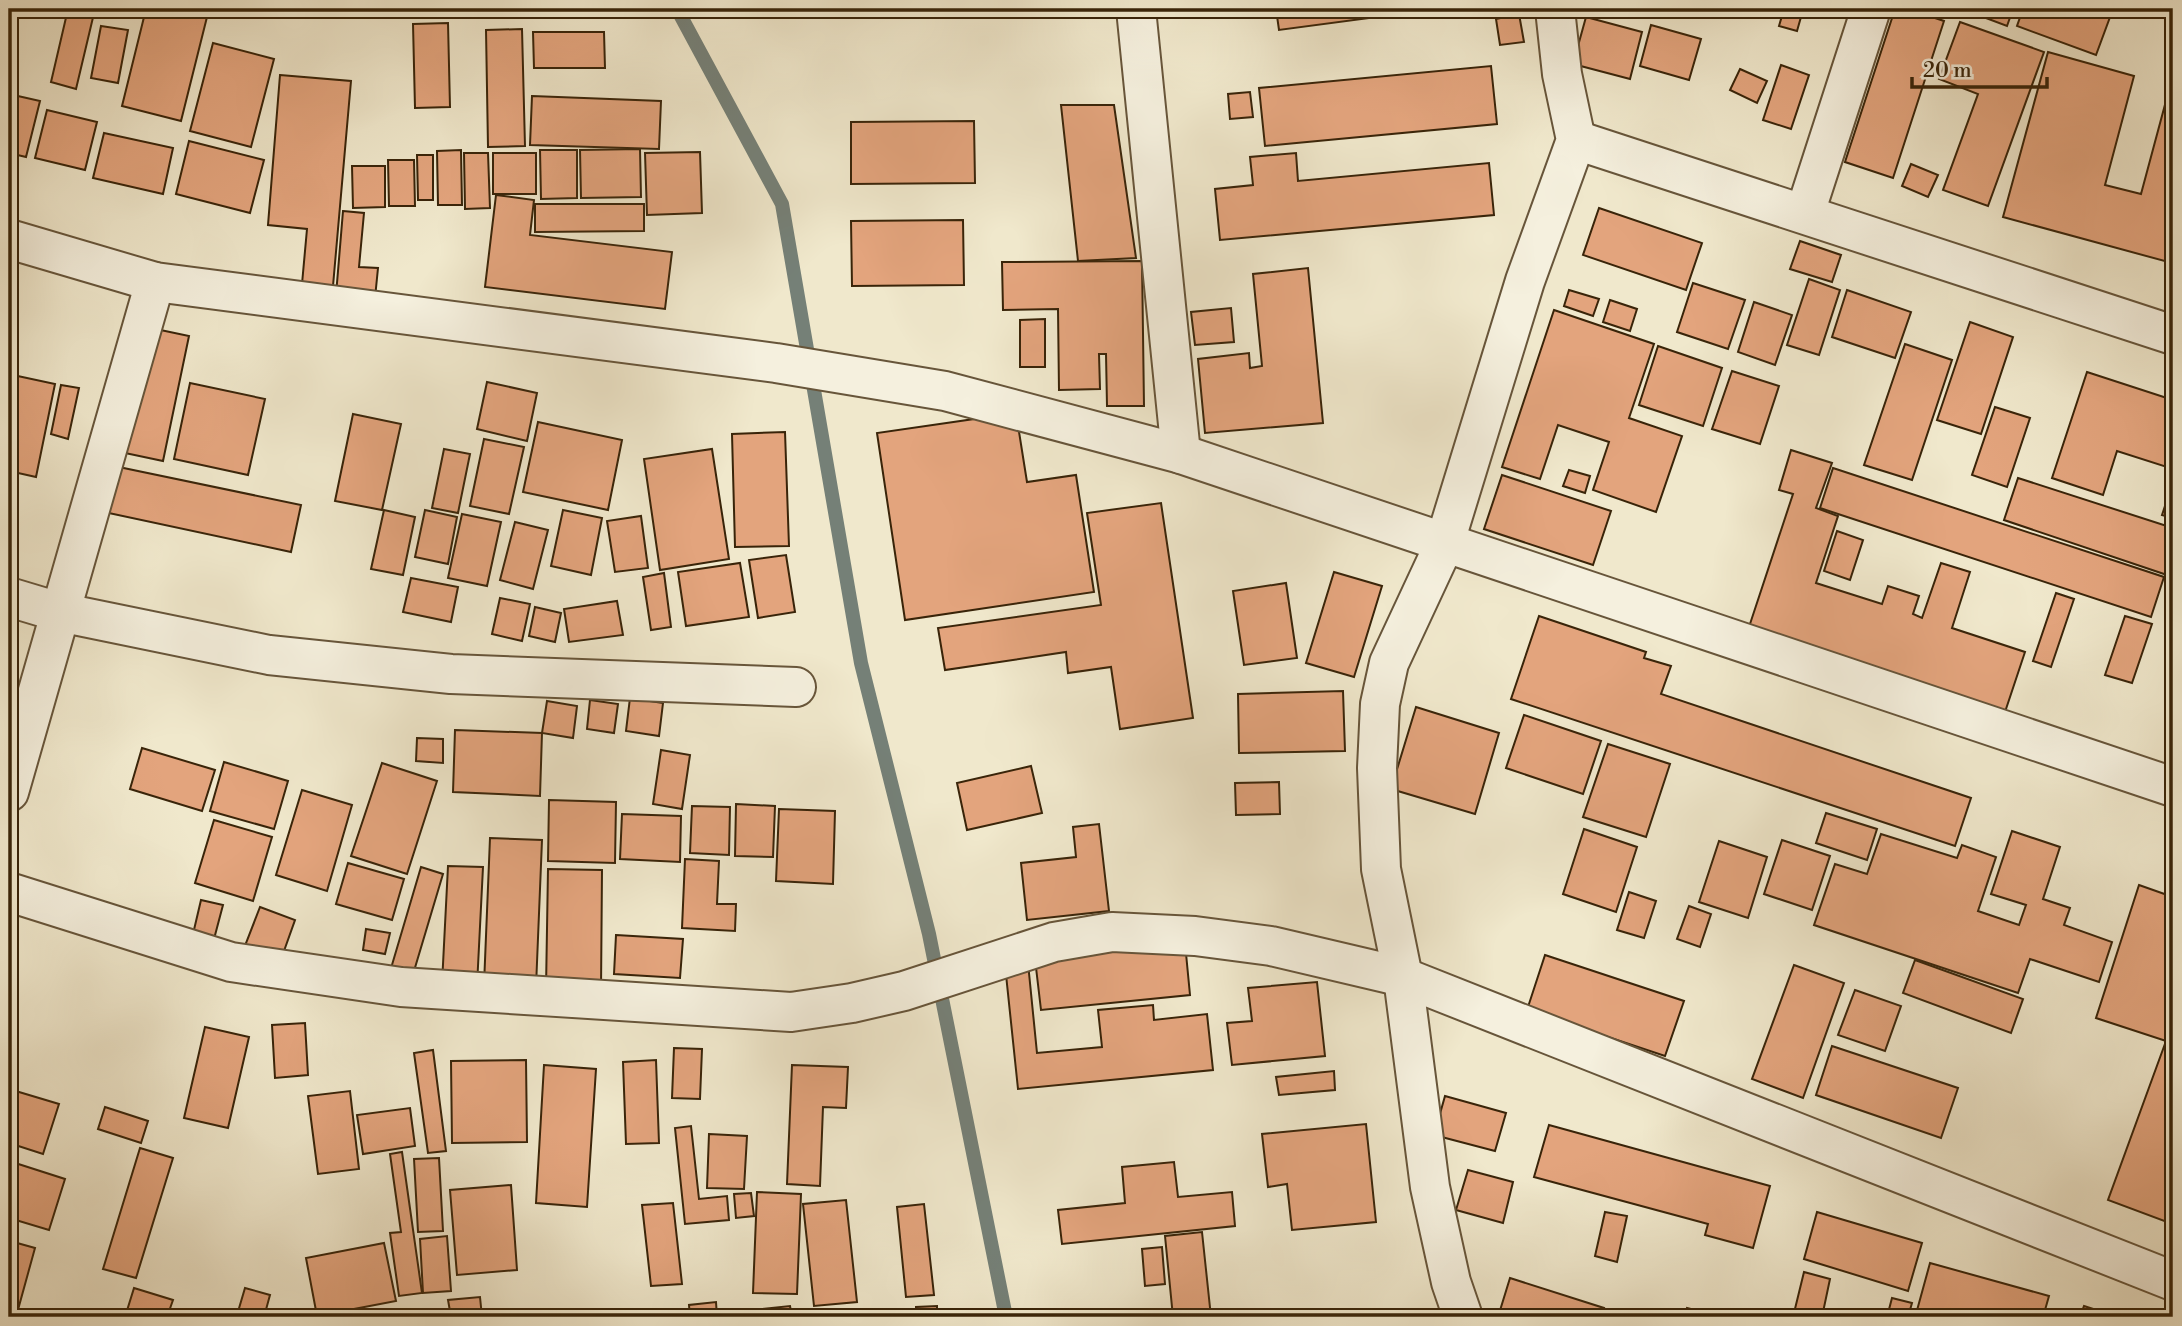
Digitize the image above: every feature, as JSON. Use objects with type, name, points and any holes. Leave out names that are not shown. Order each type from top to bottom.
[{"type":"street","points":[[1136,9],[1181,454]]},
{"type":"street","points":[[1463,1317],[1451,1282],[1430,1187],[1403,977],[1381,869],[1377,768],[1380,704],[1389,663],[1444,545],[1525,281],[1576,140],[1562,74],[1555,9]]},
{"type":"street","points":[[1805,213],[1871,9]]},
{"type":"street","points":[[1576,140],[2173,335]]},
{"type":"street","points":[[9,239],[155,282],[789,365],[945,391],[1181,454],[1444,545],[2173,787]]},
{"type":"street","points":[[9,792],[155,282]]},
{"type":"street","points":[[9,597],[59,612],[269,655],[451,674],[796,687]]},
{"type":"street","points":[[9,892],[231,962],[401,987],[790,1012],[878,997],[1054,942],[1112,932],[1195,936],[1271,946],[1403,977],[2173,1281]]},
{"type":"building","points":[[68,9],[95,9],[76,89],[51,82]]},
{"type":"building","points":[[146,9],[209,9],[181,121],[122,106]]},
{"type":"building","points":[[1276,9],[1437,9],[1279,30]]},
{"type":"building","points":[[1475,9],[1510,9],[1476,15]]},
{"type":"building","points":[[1784,9],[1803,10],[1797,31],[1779,26]]},
{"type":"building","points":[[1895,9],[1908,9],[1944,21],[1893,178],[1845,162]]},
{"type":"building","points":[[1962,9],[2013,9],[2007,26]]},
{"type":"building","points":[[2023,9],[2113,9],[2096,55],[2017,26]]},
{"type":"building","points":[[1519,14],[1524,42],[1500,45],[1496,19]]},
{"type":"building","points":[[1586,17],[1642,32],[1630,79],[1573,64]]},
{"type":"building","points":[[1960,22],[2044,52],[1988,206],[1943,190],[1978,94],[1939,79]]},
{"type":"building","points":[[448,23],[450,107],[415,108],[413,24]]},
{"type":"building","points":[[1651,25],[1701,39],[1689,80],[1640,66]]},
{"type":"building","points":[[101,26],[128,30],[118,83],[91,78]]},
{"type":"building","points":[[522,29],[525,146],[488,147],[486,30]]},
{"type":"building","points":[[533,32],[604,32],[605,68],[534,68]]},
{"type":"building","points":[[213,43],[274,59],[251,147],[190,131]]},
{"type":"building","points":[[2048,52],[2134,76],[2105,185],[2141,194],[2170,86],[2173,86],[2172,263],[2003,217]]},
{"type":"building","points":[[1781,65],[1809,75],[1791,129],[1763,120]]},
{"type":"building","points":[[1491,66],[1497,124],[1265,146],[1259,88]]},
{"type":"building","points":[[1740,69],[1767,81],[1757,103],[1730,90]]},
{"type":"building","points":[[280,75],[351,81],[333,286],[302,284],[307,229],[268,225]]},
{"type":"building","points":[[1250,92],[1253,117],[1230,119],[1228,94]]},
{"type":"building","points":[[9,94],[40,101],[26,157],[9,153]]},
{"type":"building","points":[[532,96],[661,101],[659,149],[530,145]]},
{"type":"building","points":[[1061,105],[1114,105],[1136,258],[1078,261]]},
{"type":"building","points":[[47,110],[97,122],[85,170],[35,158]]},
{"type":"building","points":[[974,121],[975,183],[851,184],[851,122]]},
{"type":"building","points":[[104,133],[173,148],[163,194],[93,178]]},
{"type":"building","points":[[189,141],[264,160],[250,213],[176,194]]},
{"type":"building","points":[[640,149],[641,197],[581,198],[580,150]]},
{"type":"building","points":[[461,150],[462,205],[438,205],[437,151]]},
{"type":"building","points":[[540,150],[577,150],[577,198],[541,199]]},
{"type":"building","points":[[700,152],[702,213],[647,215],[645,153]]},
{"type":"building","points":[[464,153],[488,153],[490,208],[465,209]]},
{"type":"building","points":[[493,153],[536,153],[536,194],[493,194]]},
{"type":"building","points":[[1296,153],[1298,181],[1489,163],[1494,215],[1220,240],[1215,189],[1253,185],[1250,157]]},
{"type":"building","points":[[417,155],[433,155],[433,200],[418,200]]},
{"type":"building","points":[[388,160],[414,160],[415,206],[389,206]]},
{"type":"building","points":[[1911,164],[1938,175],[1928,197],[1902,186]]},
{"type":"building","points":[[352,166],[385,166],[385,207],[353,208]]},
{"type":"building","points":[[496,195],[534,200],[530,235],[672,252],[665,309],[485,287]]},
{"type":"building","points":[[535,204],[644,204],[644,231],[535,232]]},
{"type":"building","points":[[1599,208],[1702,243],[1686,290],[1583,255]]},
{"type":"building","points":[[343,211],[364,213],[359,267],[378,268],[375,298],[336,295]]},
{"type":"building","points":[[963,220],[964,285],[852,286],[851,221]]},
{"type":"building","points":[[1800,241],[1841,255],[1832,282],[1790,269]]},
{"type":"building","points":[[1142,261],[1144,406],[1107,406],[1106,354],[1099,354],[1100,389],[1059,390],[1058,309],[1003,310],[1002,262]]},
{"type":"building","points":[[1308,268],[1323,423],[1205,433],[1198,359],[1249,353],[1250,368],[1262,366],[1253,274]]},
{"type":"building","points":[[1809,279],[1840,290],[1819,355],[1787,345]]},
{"type":"building","points":[[1693,283],[1745,300],[1728,349],[1677,332]]},
{"type":"building","points":[[1569,290],[1599,299],[1593,316],[1564,306]]},
{"type":"building","points":[[1847,290],[1911,312],[1895,358],[1832,337]]},
{"type":"building","points":[[1610,300],[1637,309],[1630,331],[1603,322]]},
{"type":"building","points":[[1754,302],[1792,315],[1775,365],[1738,352]]},
{"type":"building","points":[[1231,308],[1234,342],[1195,345],[1191,312]]},
{"type":"building","points":[[1554,310],[1654,344],[1629,418],[1682,436],[1656,512],[1593,490],[1609,442],[1558,425],[1540,479],[1502,467]]},
{"type":"building","points":[[1045,319],[1045,367],[1020,367],[1020,320]]},
{"type":"building","points":[[1970,322],[2013,337],[1981,434],[1937,420]]},
{"type":"building","points":[[151,328],[189,336],[163,461],[125,453]]},
{"type":"building","points":[[1905,344],[1952,360],[1912,480],[1864,465]]},
{"type":"building","points":[[1658,346],[1722,368],[1703,426],[1639,405]]},
{"type":"building","points":[[1732,371],[1779,386],[1760,444],[1712,429]]},
{"type":"building","points":[[2087,372],[2173,400],[2173,469],[2117,451],[2103,495],[2052,478]]},
{"type":"building","points":[[13,375],[55,384],[36,477],[9,471],[9,395]]},
{"type":"building","points":[[487,382],[537,393],[527,441],[477,429]]},
{"type":"building","points":[[190,383],[265,399],[248,475],[174,459]]},
{"type":"building","points":[[61,385],[79,388],[68,439],[51,434]]},
{"type":"building","points":[[1995,407],[2030,418],[2007,487],[1972,475]]},
{"type":"building","points":[[1016,413],[1027,482],[1076,475],[1094,592],[905,620],[877,433]]},
{"type":"building","points":[[353,414],[401,424],[382,510],[335,501]]},
{"type":"building","points":[[538,422],[622,440],[608,510],[523,492]]},
{"type":"building","points":[[785,432],[789,546],[735,547],[732,434]]},
{"type":"building","points":[[484,439],[524,447],[509,514],[470,506]]},
{"type":"building","points":[[444,449],[470,454],[458,513],[432,508]]},
{"type":"building","points":[[712,449],[729,559],[660,570],[644,459]]},
{"type":"building","points":[[1791,450],[1832,463],[1816,508],[1838,516],[1816,583],[1882,604],[1888,586],[1919,596],[1913,614],[1922,618],[1941,563],[1970,572],[1952,628],[2025,652],[2004,715],[1748,630],[1793,494],[1779,490]]},
{"type":"building","points":[[114,466],[301,505],[291,552],[104,512]]},
{"type":"building","points":[[1833,468],[2164,577],[2151,617],[1820,508]]},
{"type":"building","points":[[1569,470],[1590,476],[1585,493],[1563,486]]},
{"type":"building","points":[[1502,475],[1611,511],[1593,565],[1484,529]]},
{"type":"building","points":[[2018,478],[2173,528],[2173,577],[2004,520]]},
{"type":"building","points":[[2173,482],[2173,518],[2162,515]]},
{"type":"building","points":[[1161,503],[1193,718],[1120,729],[1111,667],[1068,673],[1066,652],[945,670],[938,628],[1101,605],[1087,513]]},
{"type":"building","points":[[384,510],[415,517],[403,575],[371,569]]},
{"type":"building","points":[[425,510],[457,517],[448,564],[415,557]]},
{"type":"building","points":[[563,510],[602,518],[591,575],[551,566]]},
{"type":"building","points":[[462,514],[501,522],[487,586],[448,578]]},
{"type":"building","points":[[641,516],[648,568],[615,572],[607,521]]},
{"type":"building","points":[[515,522],[548,530],[533,589],[500,580]]},
{"type":"building","points":[[1837,531],[1863,540],[1850,580],[1824,571]]},
{"type":"building","points":[[786,555],[795,612],[758,618],[749,560]]},
{"type":"building","points":[[740,563],[749,617],[686,626],[678,572]]},
{"type":"building","points":[[1334,572],[1382,586],[1354,677],[1306,663]]},
{"type":"building","points":[[664,573],[671,627],[651,630],[643,577]]},
{"type":"building","points":[[411,578],[458,587],[451,622],[403,612]]},
{"type":"building","points":[[1286,583],[1297,658],[1244,665],[1233,591]]},
{"type":"building","points":[[2056,593],[2074,599],[2051,667],[2033,661]]},
{"type":"building","points":[[500,598],[530,604],[522,641],[492,634]]},
{"type":"building","points":[[617,601],[623,635],[569,642],[564,609]]},
{"type":"building","points":[[535,607],[561,613],[555,642],[529,636]]},
{"type":"building","points":[[1539,616],[1646,652],[1644,658],[1671,666],[1661,694],[1971,798],[1955,846],[1511,699]]},
{"type":"building","points":[[2125,616],[2152,624],[2132,683],[2105,675]]},
{"type":"building","points":[[1343,691],[1345,751],[1239,753],[1238,694]]},
{"type":"building","points":[[630,698],[663,703],[659,736],[626,731]]},
{"type":"building","points":[[590,700],[618,704],[614,733],[587,729]]},
{"type":"building","points":[[547,701],[577,706],[573,738],[542,733]]},
{"type":"building","points":[[1416,707],[1499,733],[1475,814],[1391,789]]},
{"type":"building","points":[[1524,715],[1601,741],[1583,794],[1506,768]]},
{"type":"building","points":[[455,730],[542,733],[540,796],[453,792]]},
{"type":"building","points":[[417,738],[443,739],[443,763],[416,761]]},
{"type":"building","points":[[1608,744],[1670,764],[1646,837],[1583,817]]},
{"type":"building","points":[[142,748],[215,770],[202,811],[130,789]]},
{"type":"building","points":[[661,750],[690,755],[682,809],[653,804]]},
{"type":"building","points":[[224,762],[288,781],[274,829],[210,811]]},
{"type":"building","points":[[382,763],[437,781],[407,874],[351,856]]},
{"type":"building","points":[[1031,766],[1042,813],[967,830],[957,783]]},
{"type":"building","points":[[1279,782],[1280,814],[1236,815],[1235,783]]},
{"type":"building","points":[[302,790],[352,805],[327,891],[276,875]]},
{"type":"building","points":[[549,800],[616,802],[615,863],[548,861]]},
{"type":"building","points":[[736,804],[775,806],[773,857],[735,856]]},
{"type":"building","points":[[692,806],[730,807],[729,855],[690,853]]},
{"type":"building","points":[[779,809],[835,811],[833,884],[776,881]]},
{"type":"building","points":[[1826,813],[1877,829],[1867,860],[1816,843]]},
{"type":"building","points":[[622,814],[681,816],[680,862],[620,859]]},
{"type":"building","points":[[214,820],[272,837],[253,901],[195,883]]},
{"type":"building","points":[[1099,824],[1109,911],[1027,920],[1021,863],[1076,857],[1073,827]]},
{"type":"building","points":[[1584,829],[1637,847],[1616,912],[1563,894]]},
{"type":"building","points":[[2012,831],[2060,847],[2043,899],[2070,908],[2064,925],[2112,942],[2099,982],[2030,959],[2018,993],[1814,925],[1835,864],[1867,874],[1881,834],[1957,858],[1962,845],[1996,857],[1978,911],[2019,925],[2026,905],[1991,894]]},
{"type":"building","points":[[490,838],[542,840],[536,987],[484,985]]},
{"type":"building","points":[[1782,840],[1830,856],[1812,910],[1764,894]]},
{"type":"building","points":[[1719,841],[1767,857],[1748,918],[1699,902]]},
{"type":"building","points":[[685,859],[719,861],[717,904],[736,904],[735,931],[682,928]]},
{"type":"building","points":[[348,863],[404,879],[392,920],[336,904]]},
{"type":"building","points":[[448,866],[483,867],[477,986],[442,984]]},
{"type":"building","points":[[421,867],[443,874],[411,981],[389,975]]},
{"type":"building","points":[[548,869],[602,870],[601,990],[546,989]]},
{"type":"building","points":[[2139,885],[2173,897],[2173,1019],[2166,1041],[2096,1018]]},
{"type":"building","points":[[1629,892],[1656,901],[1644,938],[1617,930]]},
{"type":"building","points":[[201,900],[223,905],[214,939],[193,934]]},
{"type":"building","points":[[1689,906],[1711,914],[1700,947],[1677,939]]},
{"type":"building","points":[[260,907],[295,920],[279,965],[243,951]]},
{"type":"building","points":[[366,929],[390,933],[385,954],[363,950]]},
{"type":"building","points":[[616,935],[683,939],[680,978],[614,974]]},
{"type":"building","points":[[1185,943],[1190,995],[1041,1010],[1035,959]]},
{"type":"building","points":[[1545,955],[1684,1001],[1665,1056],[1527,1010]]},
{"type":"building","points":[[1915,960],[2023,999],[2011,1033],[1903,993]]},
{"type":"building","points":[[1028,963],[1037,1053],[1102,1047],[1098,1010],[1153,1005],[1154,1020],[1207,1014],[1213,1070],[1018,1089],[1005,965]]},
{"type":"building","points":[[1794,965],[1844,983],[1803,1098],[1752,1079]]},
{"type":"building","points":[[1317,982],[1325,1056],[1232,1065],[1227,1023],[1252,1021],[1248,988]]},
{"type":"building","points":[[1855,990],[1901,1006],[1885,1051],[1838,1035]]},
{"type":"building","points":[[305,1023],[308,1075],[275,1078],[272,1025]]},
{"type":"building","points":[[205,1027],[249,1037],[228,1128],[184,1118]]},
{"type":"building","points":[[2166,1041],[2173,1044],[2173,1203],[2167,1222],[2108,1200]]},
{"type":"building","points":[[1832,1046],[1958,1088],[1941,1138],[1816,1095]]},
{"type":"building","points":[[674,1048],[702,1049],[700,1099],[672,1098]]},
{"type":"building","points":[[433,1050],[446,1151],[428,1153],[414,1053]]},
{"type":"building","points":[[526,1060],[527,1142],[452,1143],[451,1061]]},
{"type":"building","points":[[656,1060],[659,1143],[626,1144],[623,1062]]},
{"type":"building","points":[[544,1065],[596,1069],[587,1207],[536,1203]]},
{"type":"building","points":[[792,1065],[848,1067],[846,1108],[823,1107],[820,1186],[787,1184]]},
{"type":"building","points":[[1334,1071],[1335,1090],[1279,1095],[1276,1077]]},
{"type":"building","points":[[9,1089],[59,1104],[43,1154],[9,1143]]},
{"type":"building","points":[[350,1091],[359,1169],[318,1174],[308,1096]]},
{"type":"building","points":[[1445,1096],[1506,1113],[1495,1151],[1434,1135]]},
{"type":"building","points":[[105,1107],[148,1121],[141,1143],[98,1129]]},
{"type":"building","points":[[410,1108],[415,1146],[363,1154],[357,1115]]},
{"type":"building","points":[[1366,1124],[1376,1222],[1292,1230],[1287,1184],[1268,1187],[1262,1134]]},
{"type":"building","points":[[1549,1125],[1770,1186],[1753,1248],[1705,1235],[1708,1224],[1534,1177]]},
{"type":"building","points":[[691,1126],[699,1199],[727,1196],[729,1220],[685,1224],[675,1128]]},
{"type":"building","points":[[709,1134],[747,1136],[744,1189],[707,1188]]},
{"type":"building","points":[[140,1148],[173,1158],[136,1278],[103,1269]]},
{"type":"building","points":[[402,1152],[422,1293],[399,1296],[390,1233],[401,1232],[390,1154]]},
{"type":"building","points":[[439,1158],[443,1231],[418,1232],[414,1159]]},
{"type":"building","points":[[9,1161],[65,1179],[49,1230],[9,1218]]},
{"type":"building","points":[[1174,1162],[1178,1197],[1232,1192],[1235,1226],[1062,1244],[1058,1210],[1125,1203],[1122,1167]]},
{"type":"building","points":[[1468,1170],[1513,1182],[1503,1223],[1456,1210]]},
{"type":"building","points":[[511,1185],[517,1270],[457,1275],[450,1190]]},
{"type":"building","points":[[757,1192],[801,1194],[797,1294],[753,1293]]},
{"type":"building","points":[[751,1193],[754,1216],[736,1218],[734,1194]]},
{"type":"building","points":[[846,1200],[857,1302],[814,1306],[803,1204]]},
{"type":"building","points":[[673,1203],[682,1284],[651,1286],[642,1205]]},
{"type":"building","points":[[924,1204],[934,1295],[906,1297],[897,1207]]},
{"type":"building","points":[[1605,1212],[1627,1216],[1617,1262],[1595,1256]]},
{"type":"building","points":[[1817,1212],[1922,1243],[1908,1291],[1804,1259]]},
{"type":"building","points":[[1202,1232],[1211,1317],[1173,1317],[1165,1236]]},
{"type":"building","points":[[447,1236],[451,1291],[423,1293],[420,1239]]},
{"type":"building","points":[[10,1241],[35,1248],[16,1317],[9,1317]]},
{"type":"building","points":[[384,1243],[396,1301],[317,1316],[306,1258]]},
{"type":"building","points":[[1162,1247],[1165,1284],[1145,1286],[1142,1249]]},
{"type":"building","points":[[1930,1263],[2049,1296],[2043,1317],[1928,1317],[1916,1314]]},
{"type":"building","points":[[1804,1272],[1830,1279],[1822,1317],[1793,1317]]},
{"type":"building","points":[[1510,1278],[1604,1308],[1601,1317],[1498,1317]]},
{"type":"building","points":[[134,1288],[173,1300],[167,1317],[125,1317]]},
{"type":"building","points":[[245,1288],[270,1295],[264,1317],[237,1315]]},
{"type":"building","points":[[480,1297],[482,1317],[451,1317],[448,1300]]},
{"type":"building","points":[[1892,1298],[1912,1303],[1908,1317],[1887,1317]]},
{"type":"building","points":[[716,1302],[717,1317],[690,1317],[689,1305]]},
{"type":"building","points":[[790,1306],[792,1317],[724,1317],[723,1313]]},
{"type":"building","points":[[937,1306],[937,1317],[916,1317],[916,1307]]},
{"type":"building","points":[[2084,1306],[2118,1317],[2080,1317]]},
{"type":"building","points":[[1687,1308],[1722,1317],[1685,1317]]},
{"type":"waterway","points":[[677,9],[782,204],[861,663],[929,934],[1006,1317]]}]
